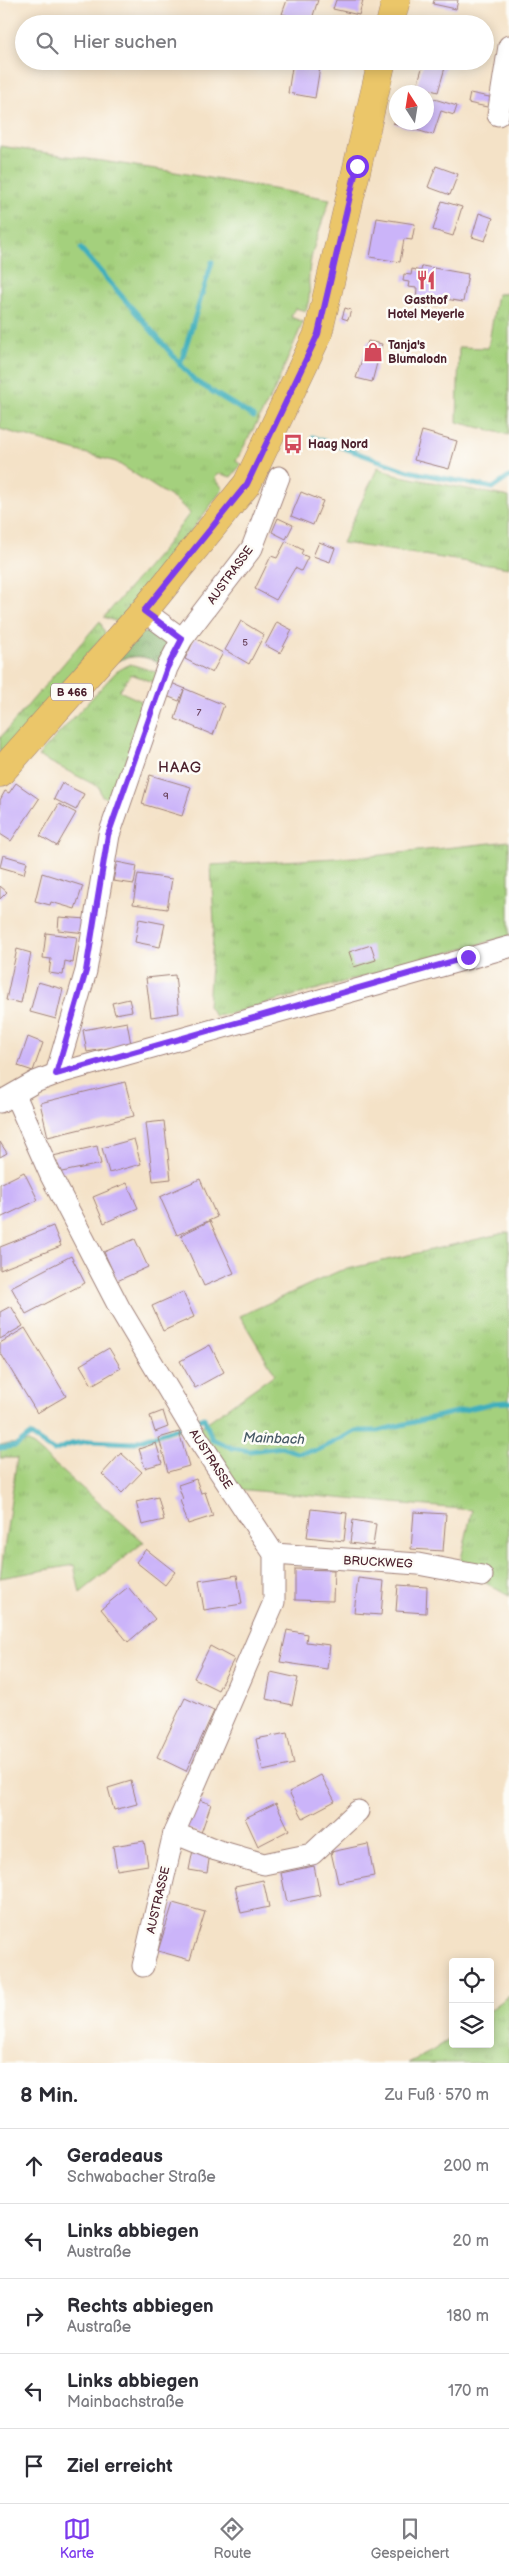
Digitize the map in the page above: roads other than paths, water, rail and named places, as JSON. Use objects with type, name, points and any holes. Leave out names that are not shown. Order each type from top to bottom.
[{"type":"main road","points":[[392,15],[396,0]]},
{"type":"main road","name":"B 466","points":[[0,773],[144,611],[247,484],[318,334],[380,70]]},
{"type":"street","points":[[498,115],[509,46]]},
{"type":"street","name":"AUSTRASSE","points":[[56,1074],[86,971],[108,835],[167,668],[182,639],[252,548],[279,477]]},
{"type":"street","points":[[144,611],[182,639]]},
{"type":"street","points":[[8,1099],[35,1082],[56,1074],[468,957],[509,948]]},
{"type":"street","name":"AUSTRASSE","points":[[8,1099],[120,1308],[196,1436],[274,1554],[274,1602],[174,1833],[143,1966]]},
{"type":"street","name":"BRUCKWEG","points":[[274,1554],[418,1564],[482,1576]]},
{"type":"street","points":[[174,1833],[216,1850],[264,1864],[312,1854],[358,1811]]},
{"type":"waterway","points":[[81,249],[195,381],[254,417]]},
{"type":"waterway","points":[[180,365],[212,262]]},
{"type":"waterway","points":[[313,437],[408,471],[493,488],[509,477]]},
{"type":"waterway","name":"Mainbach","points":[[194,1422],[204,1418],[212,1439],[232,1448],[250,1451],[282,1447],[297,1453],[318,1450],[356,1431],[377,1431],[493,1403],[509,1402]]},
{"type":"waterway","name":"Mainbach","points":[[0,1448],[16,1446],[30,1435],[54,1451],[71,1444],[90,1441],[132,1443],[184,1426]]},
{"type":"place","name":"Gasthof Hotel Meyerle","points":[[426,280]]},
{"type":"place","name":"Tanja's Blumalodn","points":[[373,352]]},
{"type":"place","name":"Haag Nord","points":[[293,444]]},
{"type":"district","name":"HAAG","points":[[180,767]]}]
